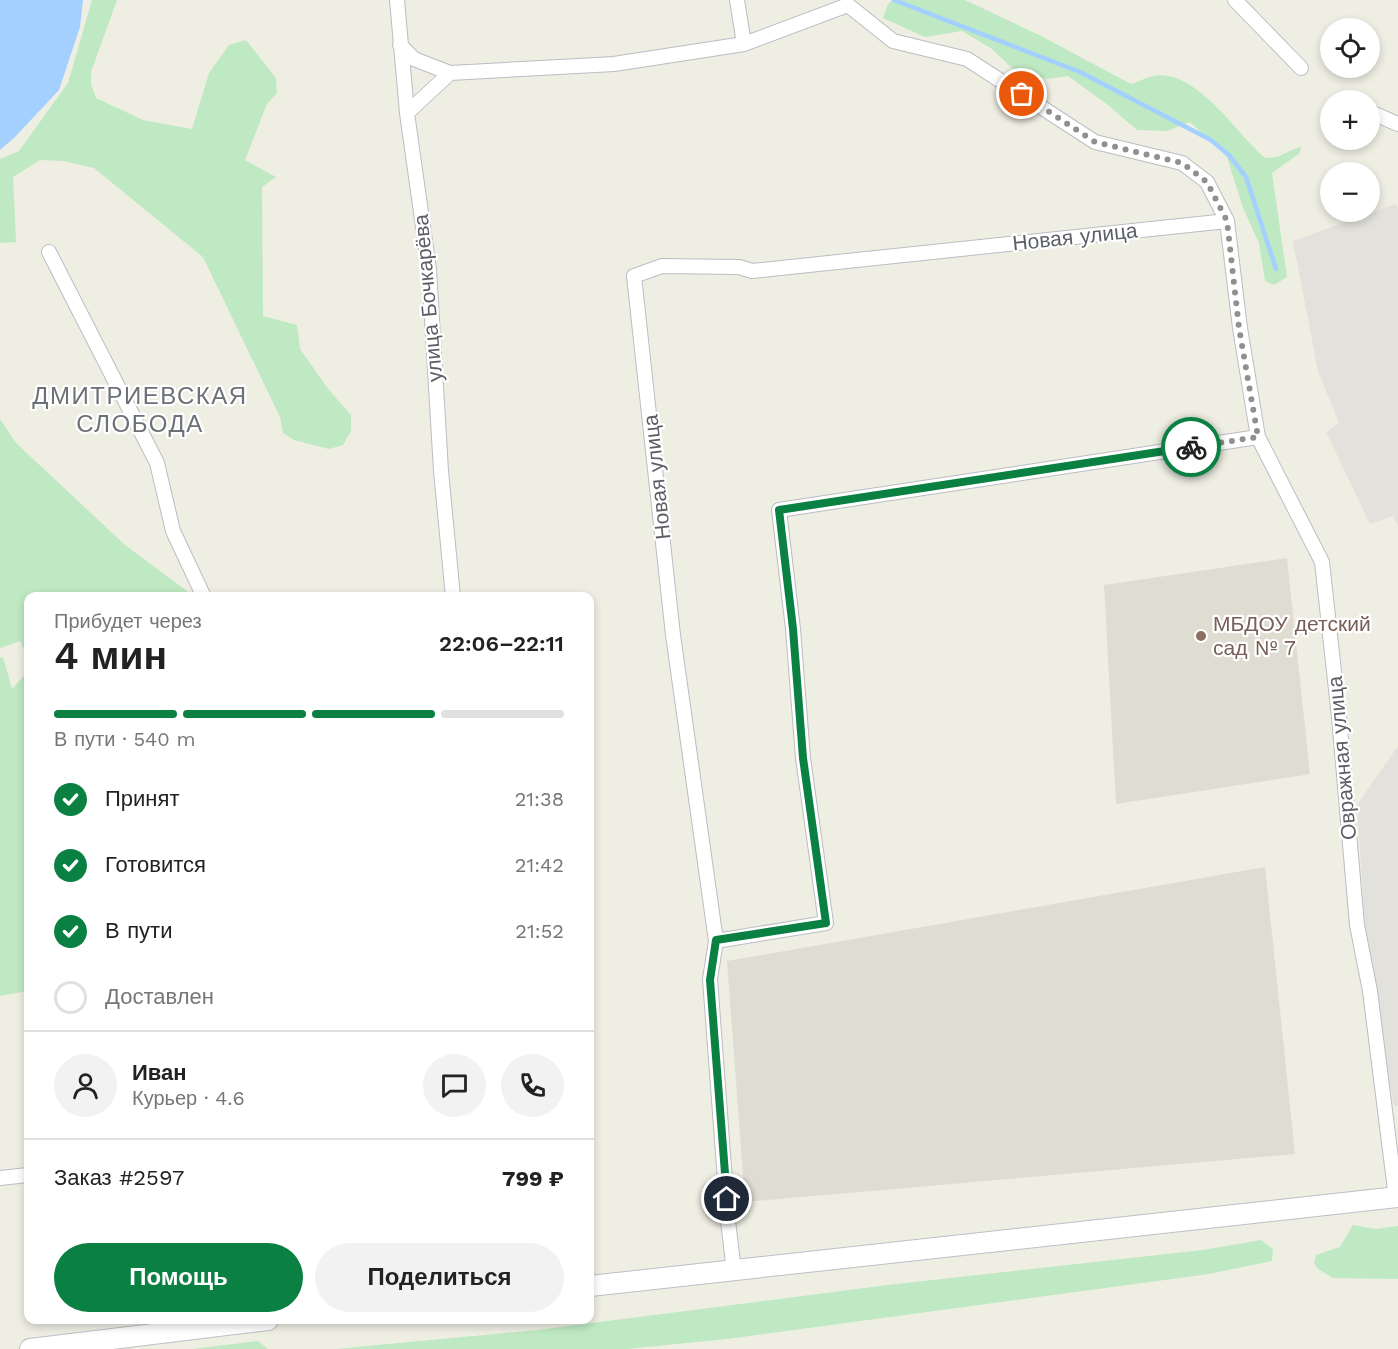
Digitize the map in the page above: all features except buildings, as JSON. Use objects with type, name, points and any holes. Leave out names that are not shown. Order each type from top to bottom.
[{"type":"main road","points":[[594,1286],[1397,1197]]},
{"type":"main road","points":[[30,1349],[235,1324]]},
{"type":"street","name":"улица Бочкарёва","points":[[397,0],[407,113],[429,269],[441,471],[453,592]]},
{"type":"street","points":[[400,45],[414,59],[450,74],[614,64],[744,44],[737,0]]},
{"type":"street","points":[[1235,0],[1301,68]]},
{"type":"street","name":"Овражная улица","points":[[744,44],[848,5],[893,40],[967,59],[1095,142],[1182,163],[1207,182],[1227,221],[1239,328],[1258,437],[1322,562],[1339,717],[1357,925],[1370,991],[1397,1197]]},
{"type":"street","points":[[407,113],[450,74]]},
{"type":"street","points":[[1380,116],[1398,124]]},
{"type":"street","name":"Новая улица","points":[[734,1271],[728,1221],[710,980],[716,940],[673,635],[633,276],[662,266],[738,267],[752,271],[1227,221]]},
{"type":"street","points":[[49,252],[157,463],[172,531],[202,592]]},
{"type":"street","points":[[716,940],[826,923],[803,758],[793,629],[779,510],[1258,437]]},
{"type":"street","points":[[0,1178],[24,1175]]},
{"type":"shaded area","points":[[1396,204],[1398,210],[1398,526],[1393,516],[1370,524],[1326,432],[1339,423],[1318,371],[1293,241],[1346,222],[1380,222],[1380,210]]},
{"type":"shaded area","name":"МБДОУ детский сад № 7","points":[[1287,558],[1310,774],[1116,804],[1104,585]]},
{"type":"shaded area","points":[[1398,746],[1398,1106],[1394,1106],[1367,957],[1357,805]]},
{"type":"shaded area","points":[[1265,867],[1295,1154],[745,1202],[727,961]]},
{"type":"green space","points":[[92,0],[117,0],[91,72],[91,84],[96,98],[143,120],[192,129],[209,73],[229,45],[246,40],[276,78],[277,93],[267,104],[245,160],[276,177],[262,187],[263,316],[297,325],[300,349],[329,390],[351,415],[351,431],[343,445],[329,449],[294,440],[283,433],[280,417],[203,257],[94,168],[63,161],[40,160],[13,177],[16,242],[0,243],[0,159],[19,151],[68,83]]},
{"type":"green space","points":[[893,0],[965,0],[1041,36],[1131,84],[1153,76],[1169,76],[1184,82],[1214,105],[1265,158],[1277,157],[1301,146],[1300,153],[1272,173],[1287,277],[1274,285],[1265,281],[1259,243],[1243,208],[1227,157],[1190,122],[1167,131],[1137,130],[1108,105],[1068,76],[1047,79],[1014,70],[992,49],[962,31],[925,37],[883,18],[888,4]]},
{"type":"green space","points":[[0,419],[16,443],[125,545],[188,592],[24,592],[24,649],[20,641],[0,648]]},
{"type":"green space","points":[[3,657],[12,689],[24,676],[24,992],[0,996],[0,658]]},
{"type":"green space","points":[[1353,1225],[1376,1229],[1398,1226],[1398,1279],[1333,1278],[1318,1269],[1314,1263],[1316,1255],[1340,1247]]},
{"type":"green space","points":[[1261,1240],[1273,1249],[1272,1261],[1209,1274],[727,1339],[627,1349],[336,1349],[594,1324],[888,1285],[1203,1250]]},
{"type":"green space","points":[[258,1341],[268,1349],[192,1349]]},
{"type":"water","points":[[0,0],[83,0],[80,27],[59,90],[0,150]]},
{"type":"waterway","points":[[894,0],[1080,72],[1211,140],[1229,155],[1246,177],[1276,269]]},
{"type":"way so far","points":[[1022,94],[1095,142],[1182,163],[1207,182],[1227,221],[1239,328],[1258,437],[1191,447]]},
{"type":"place","name":"МБДОУ детский сад № 7","points":[[1201,636]]},
{"type":"district","name":"ДМИТРИЕВСКАЯ СЛОБОДА","points":[[140,410]]},
{"type":"route","points":[[727,1199],[710,980],[716,940],[826,923],[803,758],[793,629],[779,510],[1191,447]]}]
